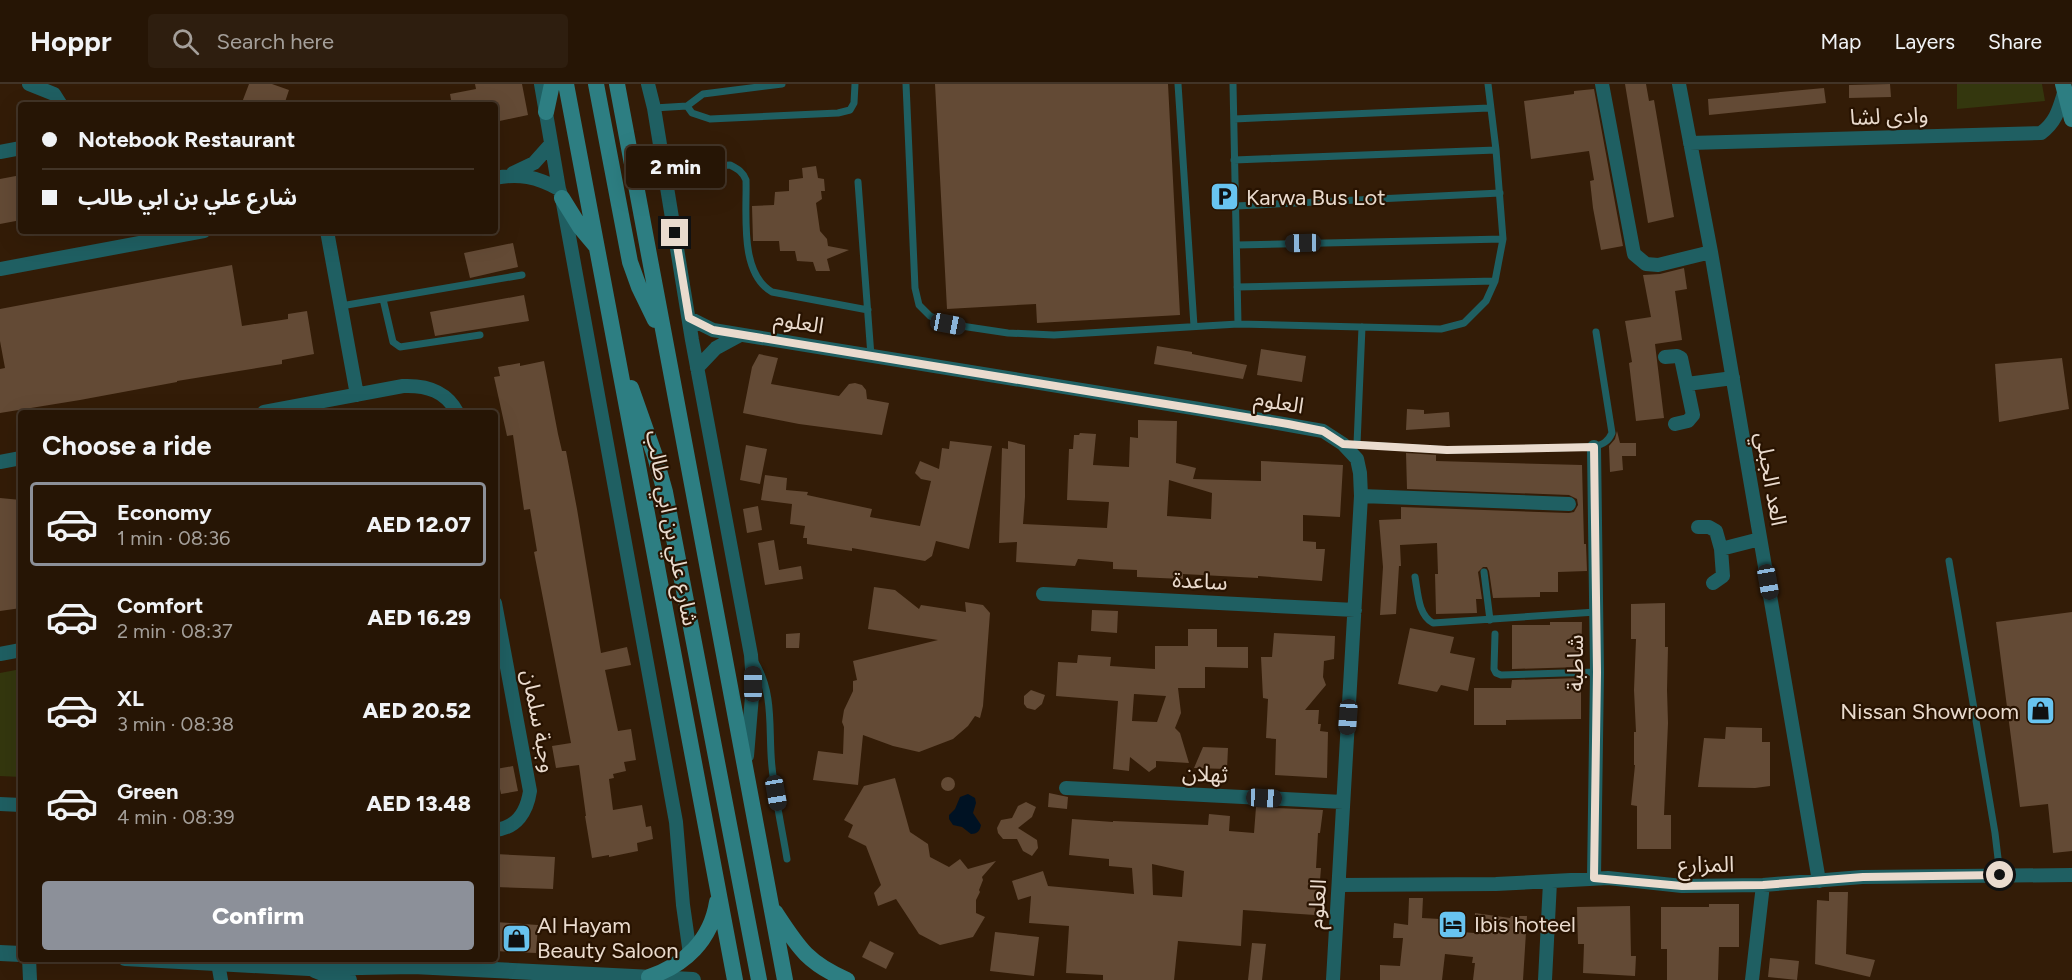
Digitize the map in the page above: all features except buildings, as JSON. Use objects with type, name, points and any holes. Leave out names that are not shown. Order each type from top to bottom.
[{"type":"main road","points":[[546,112],[552,84]]},
{"type":"main road","name":"شارع علي بن ابي طالب","points":[[566,84],[735,980]]},
{"type":"main road","points":[[596,84],[630,262],[651,314],[663,334]]},
{"type":"main road","name":"شارع علي بن ابي طالب","points":[[617,84],[785,980]]},
{"type":"main road","points":[[2064,88],[2072,119]]},
{"type":"main road","points":[[560,193],[580,227],[597,248]]},
{"type":"main road","points":[[616,348],[645,424],[665,492],[759,980]]},
{"type":"main road","points":[[649,977],[664,972],[690,954],[710,928],[716,912],[718,895]]},
{"type":"main road","points":[[771,907],[805,955],[825,971],[847,980]]},
{"type":"street","points":[[29,84],[54,94],[60,102]]},
{"type":"street","points":[[541,84],[676,822],[690,954]]},
{"type":"street","name":"شارع علي بن ابي طالب","points":[[648,84],[751,656],[753,684],[746,773]]},
{"type":"street","points":[[1602,84],[1634,254],[1646,264],[1658,266],[1711,252]]},
{"type":"street","name":"العد الجبلي","points":[[1679,84],[1711,252],[1819,881]]},
{"type":"street","name":"وادى لشا","points":[[1690,142],[2041,133],[2050,127],[2056,117],[2064,88]]},
{"type":"street","points":[[502,177],[534,163],[551,144]]},
{"type":"street","points":[[0,152],[18,149]]},
{"type":"street","points":[[502,177],[536,178],[560,193]]},
{"type":"street","points":[[0,269],[188,234]]},
{"type":"street","points":[[328,234],[357,395]]},
{"type":"street","name":"العلوم","points":[[689,318],[713,330],[1288,424],[1323,431],[1350,444],[1360,473],[1360,496],[1333,980]]},
{"type":"street","name":"العلوم","points":[[698,368],[716,348],[740,334]]},
{"type":"street","points":[[1665,357],[1681,358],[1693,415],[1688,421],[1675,424]]},
{"type":"street","points":[[1687,384],[1733,378]]},
{"type":"street","points":[[275,410],[419,385],[434,389],[447,398],[456,410]]},
{"type":"street","name":"شاطبة","points":[[1594,447],[1597,672],[1594,878]]},
{"type":"street","points":[[0,462],[18,459]]},
{"type":"street","points":[[1360,496],[1569,504]]},
{"type":"street","points":[[1698,527],[1709,527],[1716,531],[1721,549],[1723,576],[1713,583]]},
{"type":"street","points":[[1721,549],[1760,538]]},
{"type":"street","name":"ساعدة","points":[[1043,594],[1355,610]]},
{"type":"street","name":"وجبة سلمان","points":[[498,619],[530,791],[528,804],[522,815],[512,824],[498,829]]},
{"type":"street","points":[[0,654],[18,651]]},
{"type":"street","name":"ثهلان","points":[[1066,788],[1343,802]]},
{"type":"street","points":[[0,804],[18,805]]},
{"type":"street","name":"المزارع","points":[[1340,885],[1496,884],[1594,878],[1682,886],[1763,885],[1863,877],[2072,875]]},
{"type":"street","points":[[1545,980],[1550,882]]},
{"type":"street","points":[[1752,980],[1763,885]]},
{"type":"street","points":[[0,953],[18,954]]},
{"type":"street","points":[[1326,980],[1334,960]]},
{"type":"street","points":[[29,962],[30,980]]},
{"type":"street","points":[[166,962],[219,972],[413,966],[693,980]]},
{"type":"street","points":[[309,968],[340,979]]},
{"type":"lane","points":[[654,108],[687,106],[702,94],[782,84]]},
{"type":"lane","points":[[687,106],[692,113],[710,119],[838,113],[850,110],[854,103],[855,84]]},
{"type":"lane","points":[[906,84],[915,288],[919,304],[930,316],[948,324],[1008,333],[1077,334],[1238,324],[1441,329],[1464,323],[1486,301],[1495,281],[1503,239],[1488,84]]},
{"type":"lane","points":[[1178,84],[1194,326]]},
{"type":"lane","points":[[1233,84],[1238,324]]},
{"type":"lane","points":[[1234,119],[1489,108]]},
{"type":"lane","points":[[1234,160],[1496,150]]},
{"type":"lane","points":[[664,170],[730,165],[736,168],[746,180],[749,262],[757,279],[764,287],[772,292],[868,310]]},
{"type":"lane","points":[[858,182],[871,356]]},
{"type":"lane","points":[[1236,206],[1500,193]]},
{"type":"lane","points":[[1237,245],[1503,239]]},
{"type":"lane","points":[[340,306],[522,275]]},
{"type":"lane","points":[[1237,287],[1495,281]]},
{"type":"lane","points":[[383,299],[393,342],[396,346],[480,335]]},
{"type":"lane","points":[[1362,327],[1350,444],[1447,450],[1594,447],[1609,440],[1612,433],[1596,332]]},
{"type":"lane","points":[[1949,561],[2000,875]]},
{"type":"lane","points":[[1484,572],[1490,620]]},
{"type":"lane","points":[[1416,577],[1422,612],[1425,619],[1433,623],[1596,612]]},
{"type":"lane","points":[[1495,634],[1494,669],[1501,675],[1597,672]]},
{"type":"lane","points":[[751,656],[764,680],[769,707],[772,771],[787,859]]},
{"type":"lane","points":[[749,713],[758,707],[769,707]]},
{"type":"green space","points":[[1957,84],[2042,84],[2045,101],[1957,109]]},
{"type":"green space","points":[[18,670],[18,777],[0,776],[0,673]]},
{"type":"water","points":[[968,794],[975,798],[973,813],[981,825],[978,832],[973,834],[962,827],[953,825],[949,819],[960,797]]},
{"type":"place","name":"Karwa Bus Lot","points":[[1225,197]]},
{"type":"place","name":"Nissan Showroom","points":[[2040,711]]},
{"type":"place","name":"Ibis hoteel","points":[[1453,924]]},
{"type":"place","name":"Al Hayam Beauty Saloon","points":[[516,938]]},
{"type":"route","points":[[675,233],[689,318],[713,330],[1288,424],[1323,431],[1343,444],[1447,450],[1594,447],[1597,672],[1594,878],[1682,886],[1763,885],[1863,877],[2000,875]]}]
